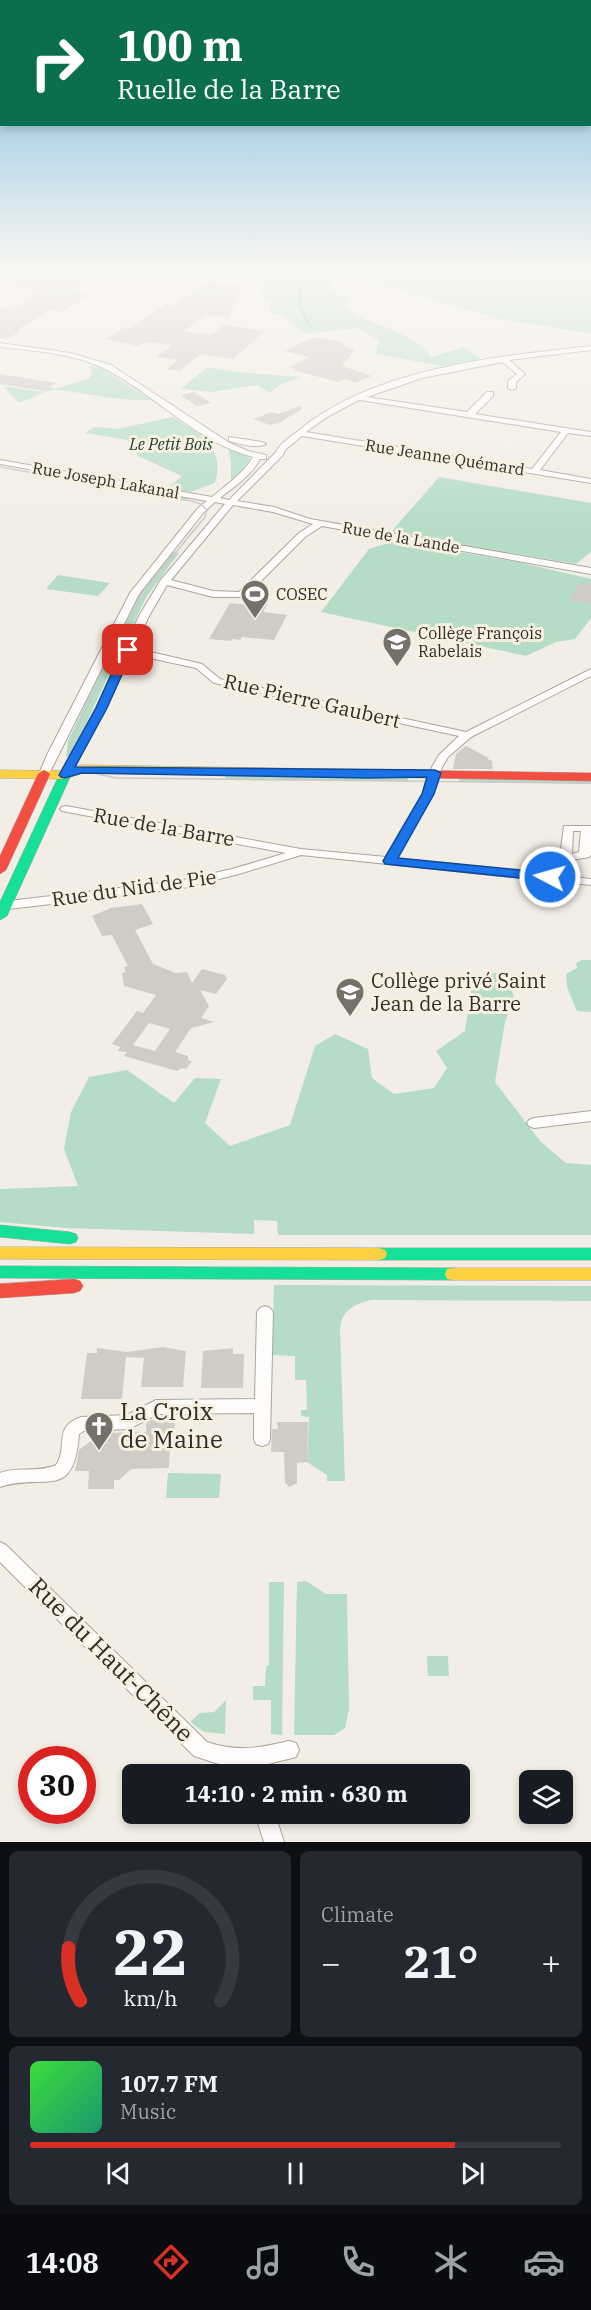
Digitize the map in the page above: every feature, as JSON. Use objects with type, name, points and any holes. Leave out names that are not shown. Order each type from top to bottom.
[{"type":"main road","points":[[0,774],[65,775],[81,769],[368,775],[591,785]]},
{"type":"main road","points":[[0,870],[27,818],[37,787],[44,774]]},
{"type":"main road","points":[[2,909],[65,775]]},
{"type":"main road","points":[[433,779],[591,777]]},
{"type":"main road","points":[[0,1231],[70,1238]]},
{"type":"main road","points":[[0,1237],[235,1246],[439,1247],[472,1252]]},
{"type":"main road","points":[[0,1253],[591,1254]]},
{"type":"main road","points":[[0,1272],[591,1274]]},
{"type":"main road","points":[[0,1291],[134,1281],[216,1279],[234,1273]]},
{"type":"street","points":[[76,357],[109,367],[218,439],[253,454],[278,452]]},
{"type":"street","points":[[91,357],[115,364],[232,439],[245,443],[272,444],[296,436]]},
{"type":"street","points":[[65,775],[101,708],[144,616],[163,585],[229,504],[278,452],[324,415],[360,398],[410,379],[519,357]]},
{"type":"street","points":[[503,359],[521,374],[512,381],[512,388]]},
{"type":"street","points":[[469,415],[490,394]]},
{"type":"street","points":[[360,398],[591,434]]},
{"type":"street","points":[[535,471],[566,430]]},
{"type":"street","name":"Rue Jeanne Quémard","points":[[296,436],[591,481]]},
{"type":"street","points":[[44,774],[129,602],[200,507],[237,480],[253,464],[253,454],[248,449],[251,446],[262,444]]},
{"type":"street","points":[[272,444],[278,452]]},
{"type":"street","name":"Rue Joseph Lakanal","points":[[0,462],[212,499]]},
{"type":"street","name":"Rue Joseph Lakanal","points":[[0,470],[200,507],[229,504]]},
{"type":"street","name":"Rue de la Lande","points":[[212,499],[229,504],[282,512],[320,523],[591,571]]},
{"type":"street","points":[[163,585],[228,596],[242,596],[302,535],[320,523]]},
{"type":"street","name":"Rue Pierre Gaubert","points":[[128,650],[201,667],[207,676],[217,681],[467,735]]},
{"type":"street","points":[[390,861],[444,755],[467,735],[591,672]]},
{"type":"street","name":"Rue de la Barre","points":[[66,809],[301,852],[591,882]]},
{"type":"street","name":"Rue de la Barre","points":[[258,865],[261,845]]},
{"type":"street","name":"Rue du Nid de Pie","points":[[2,909],[179,885],[301,852]]},
{"type":"street","points":[[550,877],[554,857],[561,855]]},
{"type":"street","points":[[534,1123],[591,1116]]},
{"type":"street","points":[[262,1439],[265,1312]]},
{"type":"street","points":[[0,1480],[14,1475],[49,1476],[60,1472],[68,1461],[71,1431],[81,1424],[129,1422],[156,1407],[263,1406]]},
{"type":"street","name":"Rue du Haut-Chêne","points":[[0,1550],[201,1749],[242,1764]]},
{"type":"street","points":[[258,1764],[289,1750]]},
{"type":"street","points":[[268,1824],[274,1842]]},
{"type":"green space","points":[[392,357],[477,357],[480,359],[442,366]]},
{"type":"green space","points":[[89,366],[99,367],[151,400],[116,399],[53,390],[18,402],[3,386],[43,392],[51,387],[55,389],[90,378],[92,371]]},
{"type":"green space","points":[[207,367],[300,377],[280,385],[270,393],[258,385],[211,392],[181,389]]},
{"type":"green space","name":"Le Petit Bois","points":[[173,417],[201,436],[214,451],[217,460],[215,483],[190,492],[168,488],[182,476],[138,456],[127,440],[85,433],[94,427],[117,429]]},
{"type":"green space","points":[[228,447],[246,454],[251,461],[231,481],[231,462]]},
{"type":"green space","points":[[36,470],[190,497],[184,501],[31,474]]},
{"type":"green space","points":[[439,477],[591,503],[591,552],[576,564],[391,532]]},
{"type":"green space","points":[[394,541],[518,562],[591,579],[591,618],[575,639],[556,642],[526,656],[321,612],[369,549]]},
{"type":"green space","points":[[172,552],[179,553],[147,596],[115,660],[107,660],[140,594]]},
{"type":"green space","points":[[58,575],[110,583],[98,596],[46,589]]},
{"type":"green space","points":[[105,662],[114,663],[71,756],[66,757],[68,741]]},
{"type":"green space","points":[[226,773],[408,776],[408,781],[225,780]]},
{"type":"green space","points":[[459,777],[591,779],[591,784],[459,782]]},
{"type":"green space","points":[[591,960],[591,1012],[577,1011],[567,987],[566,974],[577,968],[576,963]]},
{"type":"green space","points":[[507,971],[514,998],[505,1022],[495,1082],[540,1141],[566,1163],[591,1165],[591,1235],[278,1235],[277,1221],[254,1220],[254,1234],[65,1228],[0,1222],[0,1189],[78,1186],[64,1149],[71,1112],[89,1077],[127,1070],[174,1103],[195,1078],[221,1079],[205,1123],[230,1146],[290,1125],[315,1046],[335,1034],[368,1049],[372,1078],[394,1094],[434,1088],[447,1068],[436,1051],[465,1031],[473,977]]},
{"type":"green space","points":[[274,1285],[591,1286],[591,1301],[372,1300],[350,1309],[343,1317],[340,1329],[345,1481],[327,1481],[327,1475],[307,1462],[309,1417],[301,1416],[301,1410],[307,1410],[306,1380],[295,1380],[295,1356],[272,1355]]},
{"type":"green space","points":[[168,1473],[221,1474],[219,1498],[166,1498]]},
{"type":"green space","points":[[306,1581],[326,1594],[347,1594],[349,1709],[345,1728],[334,1735],[294,1735],[297,1582]]},
{"type":"green space","points":[[269,1582],[284,1582],[282,1735],[271,1734],[271,1700],[253,1700],[253,1686],[265,1686],[266,1666],[269,1665]]},
{"type":"green space","points":[[427,1656],[448,1656],[449,1676],[428,1676]]},
{"type":"green space","points":[[226,1700],[225,1734],[204,1732],[190,1722],[200,1713],[214,1712]]},
{"type":"building","points":[[156,357],[197,357],[179,371],[167,369],[178,360]]},
{"type":"building","points":[[309,357],[349,357],[342,366],[372,376],[355,383],[345,379],[338,382],[289,367]]},
{"type":"building","points":[[0,374],[56,383],[44,391],[0,384]]},
{"type":"building","points":[[194,392],[211,403],[197,406],[180,395]]},
{"type":"building","points":[[300,406],[302,409],[279,423],[270,425],[253,419],[272,412],[278,414]]},
{"type":"building","points":[[580,582],[591,584],[591,604],[568,601]]},
{"type":"building","name":"COSEC","points":[[251,601],[268,603],[263,612],[287,615],[274,640],[242,637],[240,640],[232,639],[231,641],[209,639],[230,603],[250,605]]},
{"type":"building","points":[[466,746],[489,758],[487,759],[492,761],[493,769],[453,769],[456,754]]},
{"type":"building","points":[[142,904],[153,924],[135,930],[153,964],[176,973],[187,972],[192,983],[202,969],[225,975],[227,979],[216,994],[200,990],[209,1006],[201,1018],[214,1022],[191,1028],[175,1052],[188,1056],[188,1060],[192,1061],[186,1069],[182,1068],[177,1071],[124,1056],[127,1052],[117,1051],[121,1047],[112,1044],[137,1011],[143,1013],[156,995],[124,986],[122,973],[126,972],[124,967],[128,966],[112,935],[102,936],[92,916],[111,908]],"holes":[[[149,1023],[170,1029],[155,1051],[133,1045]]]},
{"type":"building","points":[[163,1347],[186,1351],[183,1387],[141,1387],[144,1358],[126,1357],[122,1399],[81,1399],[87,1353],[97,1353],[97,1348],[127,1352]]},
{"type":"building","points":[[233,1348],[233,1354],[244,1354],[243,1388],[201,1388],[203,1351]]},
{"type":"building","points":[[151,1420],[175,1420],[174,1444],[170,1444],[169,1468],[131,1469],[119,1480],[114,1480],[114,1489],[88,1489],[89,1471],[75,1471],[79,1450],[101,1433],[146,1432],[146,1423]]},
{"type":"building","points":[[277,1422],[308,1422],[307,1462],[297,1463],[297,1483],[290,1487],[285,1483],[284,1452],[271,1452],[272,1429],[278,1429]]},
{"type":"tram line","points":[[0,467],[192,501],[201,504],[207,510],[205,517],[143,592],[70,743],[69,757],[84,771],[116,778],[591,783]]},
{"type":"traffic: fast","points":[[0,916],[65,775]]},
{"type":"traffic: fast","points":[[0,1231],[70,1238]]},
{"type":"traffic: fast","points":[[379,1254],[591,1254]]},
{"type":"traffic: fast","points":[[0,1272],[453,1274]]},
{"type":"traffic: slow","points":[[0,774],[65,775],[81,769],[327,773]]},
{"type":"traffic: slow","points":[[0,1253],[379,1254]]},
{"type":"traffic: slow","points":[[453,1274],[591,1274]]},
{"type":"traffic: jam","points":[[327,773],[591,777]]},
{"type":"traffic: jam","points":[[0,870],[44,774]]},
{"type":"traffic: jam","points":[[0,1291],[74,1286]]},
{"type":"place","name":"COSEC","points":[[255,620]]},
{"type":"place","name":"Collège François Rabelais","points":[[397,668]]},
{"type":"place","name":"Collège privé Saint Jean de la Barre","points":[[350,1018]]},
{"type":"place","name":"La Croix de Maine","points":[[99,1452]]},
{"type":"route","points":[[128,650],[75,760],[65,775],[81,769],[368,775],[435,773],[428,794],[390,861],[550,877]]}]
